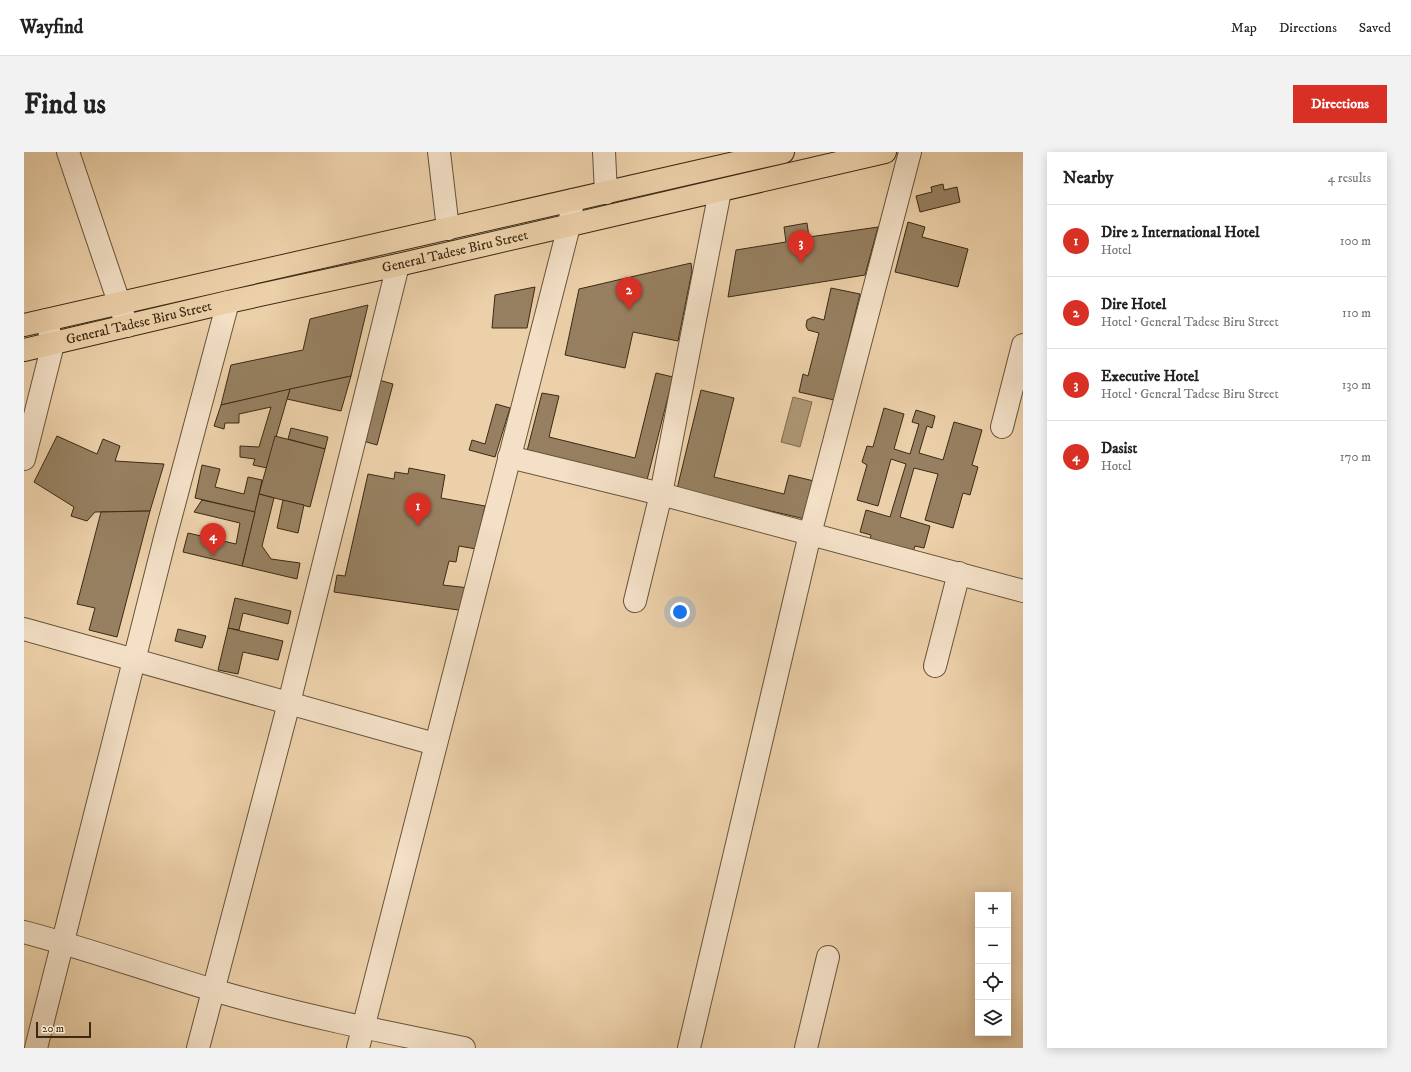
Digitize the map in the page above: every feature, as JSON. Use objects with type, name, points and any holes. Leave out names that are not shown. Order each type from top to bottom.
[{"type":"main road","name":"General Tadese Biru Street","points":[[24,325],[782,152]]},
{"type":"main road","name":"General Tadese Biru Street","points":[[24,350],[228,302],[569,226],[885,152]]},
{"type":"street","points":[[68,152],[127,326]]},
{"type":"street","points":[[439,152],[448,229]]},
{"type":"street","points":[[604,152],[606,193]]},
{"type":"street","points":[[689,1048],[810,534],[910,152]]},
{"type":"street","points":[[635,601],[661,494],[720,191]]},
{"type":"street","points":[[360,1038],[569,226],[573,200]]},
{"type":"street","points":[[198,1048],[289,703],[398,265]]},
{"type":"street","points":[[36,1048],[165,538],[228,302]]},
{"type":"street","points":[[24,459],[53,344],[46,320]]},
{"type":"street","points":[[1002,427],[1023,345]]},
{"type":"street","points":[[509,457],[661,494],[1023,591]]},
{"type":"street","points":[[935,666],[959,573]]},
{"type":"street","points":[[24,629],[436,744]]},
{"type":"street","points":[[24,932],[63,942],[360,1038],[464,1048]]},
{"type":"street","points":[[806,1048],[828,957]]},
{"type":"shaded area","points":[[793,397],[812,402],[800,447],[781,442]]},
{"type":"building","points":[[943,184],[944,190],[957,187],[960,202],[920,212],[916,196],[932,192],[931,187]]},
{"type":"building","points":[[908,222],[925,227],[922,237],[968,249],[958,287],[895,272]]},
{"type":"building","points":[[807,223],[809,237],[878,227],[865,275],[728,297],[736,250],[786,242],[784,227]]},
{"type":"building","points":[[691,263],[692,271],[678,341],[633,332],[625,368],[565,355],[579,289]]},
{"type":"building","points":[[535,287],[527,328],[492,328],[495,295]]},
{"type":"building","points":[[831,288],[860,294],[834,400],[799,392],[803,374],[808,376],[819,333],[808,330],[806,326],[807,320],[813,317],[824,320]]},
{"type":"building","points":[[368,305],[351,376],[221,405],[231,365],[303,350],[310,319]]},
{"type":"building","points":[[656,373],[673,377],[647,480],[527,451],[542,393],[559,396],[549,437],[635,458]]},
{"type":"building","points":[[351,376],[341,411],[287,399],[290,389]]},
{"type":"building","points":[[379,380],[393,384],[377,445],[363,441]]},
{"type":"building","points":[[290,389],[267,468],[253,465],[255,459],[240,457],[240,446],[259,447],[271,407],[239,414],[239,423],[225,423],[224,429],[214,426],[221,405]]},
{"type":"building","points":[[701,390],[734,398],[714,477],[784,494],[789,475],[814,481],[805,519],[677,489]]},
{"type":"building","points":[[496,404],[510,408],[495,457],[469,450],[472,440],[485,444]]},
{"type":"building","points":[[884,408],[904,414],[894,449],[910,454],[919,424],[912,422],[916,410],[935,416],[932,428],[927,426],[919,453],[943,460],[954,422],[982,430],[972,465],[978,467],[970,495],[963,493],[953,528],[925,520],[938,474],[914,468],[900,517],[930,526],[924,548],[915,546],[912,555],[869,543],[871,535],[860,532],[866,510],[890,517],[906,464],[891,459],[878,506],[857,500],[867,465],[862,462],[867,446],[873,447]]},
{"type":"building","points":[[291,428],[328,437],[325,449],[288,439]]},
{"type":"building","points":[[57,436],[97,454],[103,439],[120,446],[115,461],[164,464],[150,511],[95,512],[87,521],[71,516],[74,507],[34,482]]},
{"type":"building","points":[[275,436],[325,449],[310,507],[259,494]]},
{"type":"building","points":[[202,465],[220,469],[215,487],[244,494],[248,477],[262,480],[255,512],[195,498]]},
{"type":"building","points":[[409,468],[445,475],[441,498],[485,506],[476,549],[459,546],[456,562],[449,561],[443,585],[469,588],[465,611],[334,592],[337,575],[345,576],[368,474],[394,479],[395,472],[408,474]]},
{"type":"building","points":[[259,494],[274,498],[262,546],[271,559],[300,563],[297,579],[242,566]]},
{"type":"building","points":[[202,500],[255,512],[242,566],[183,552],[188,533],[236,544],[240,523],[194,512]]},
{"type":"building","points":[[283,500],[304,505],[298,533],[277,528]]},
{"type":"building","points":[[150,511],[117,637],[89,630],[95,608],[77,604],[101,512]]},
{"type":"building","points":[[235,598],[291,611],[288,624],[243,613],[239,630],[228,628]]},
{"type":"building","points":[[228,628],[283,641],[278,660],[243,652],[238,674],[218,670]]},
{"type":"building","points":[[178,629],[206,636],[202,648],[175,641]]},
{"type":"place","name":"Executive Hotel","points":[[801,263]]},
{"type":"place","name":"Dire Hotel","points":[[629,310]]},
{"type":"place","name":"Dire 2 International Hotel","points":[[418,526]]},
{"type":"place","name":"Dasist","points":[[213,556]]}]
